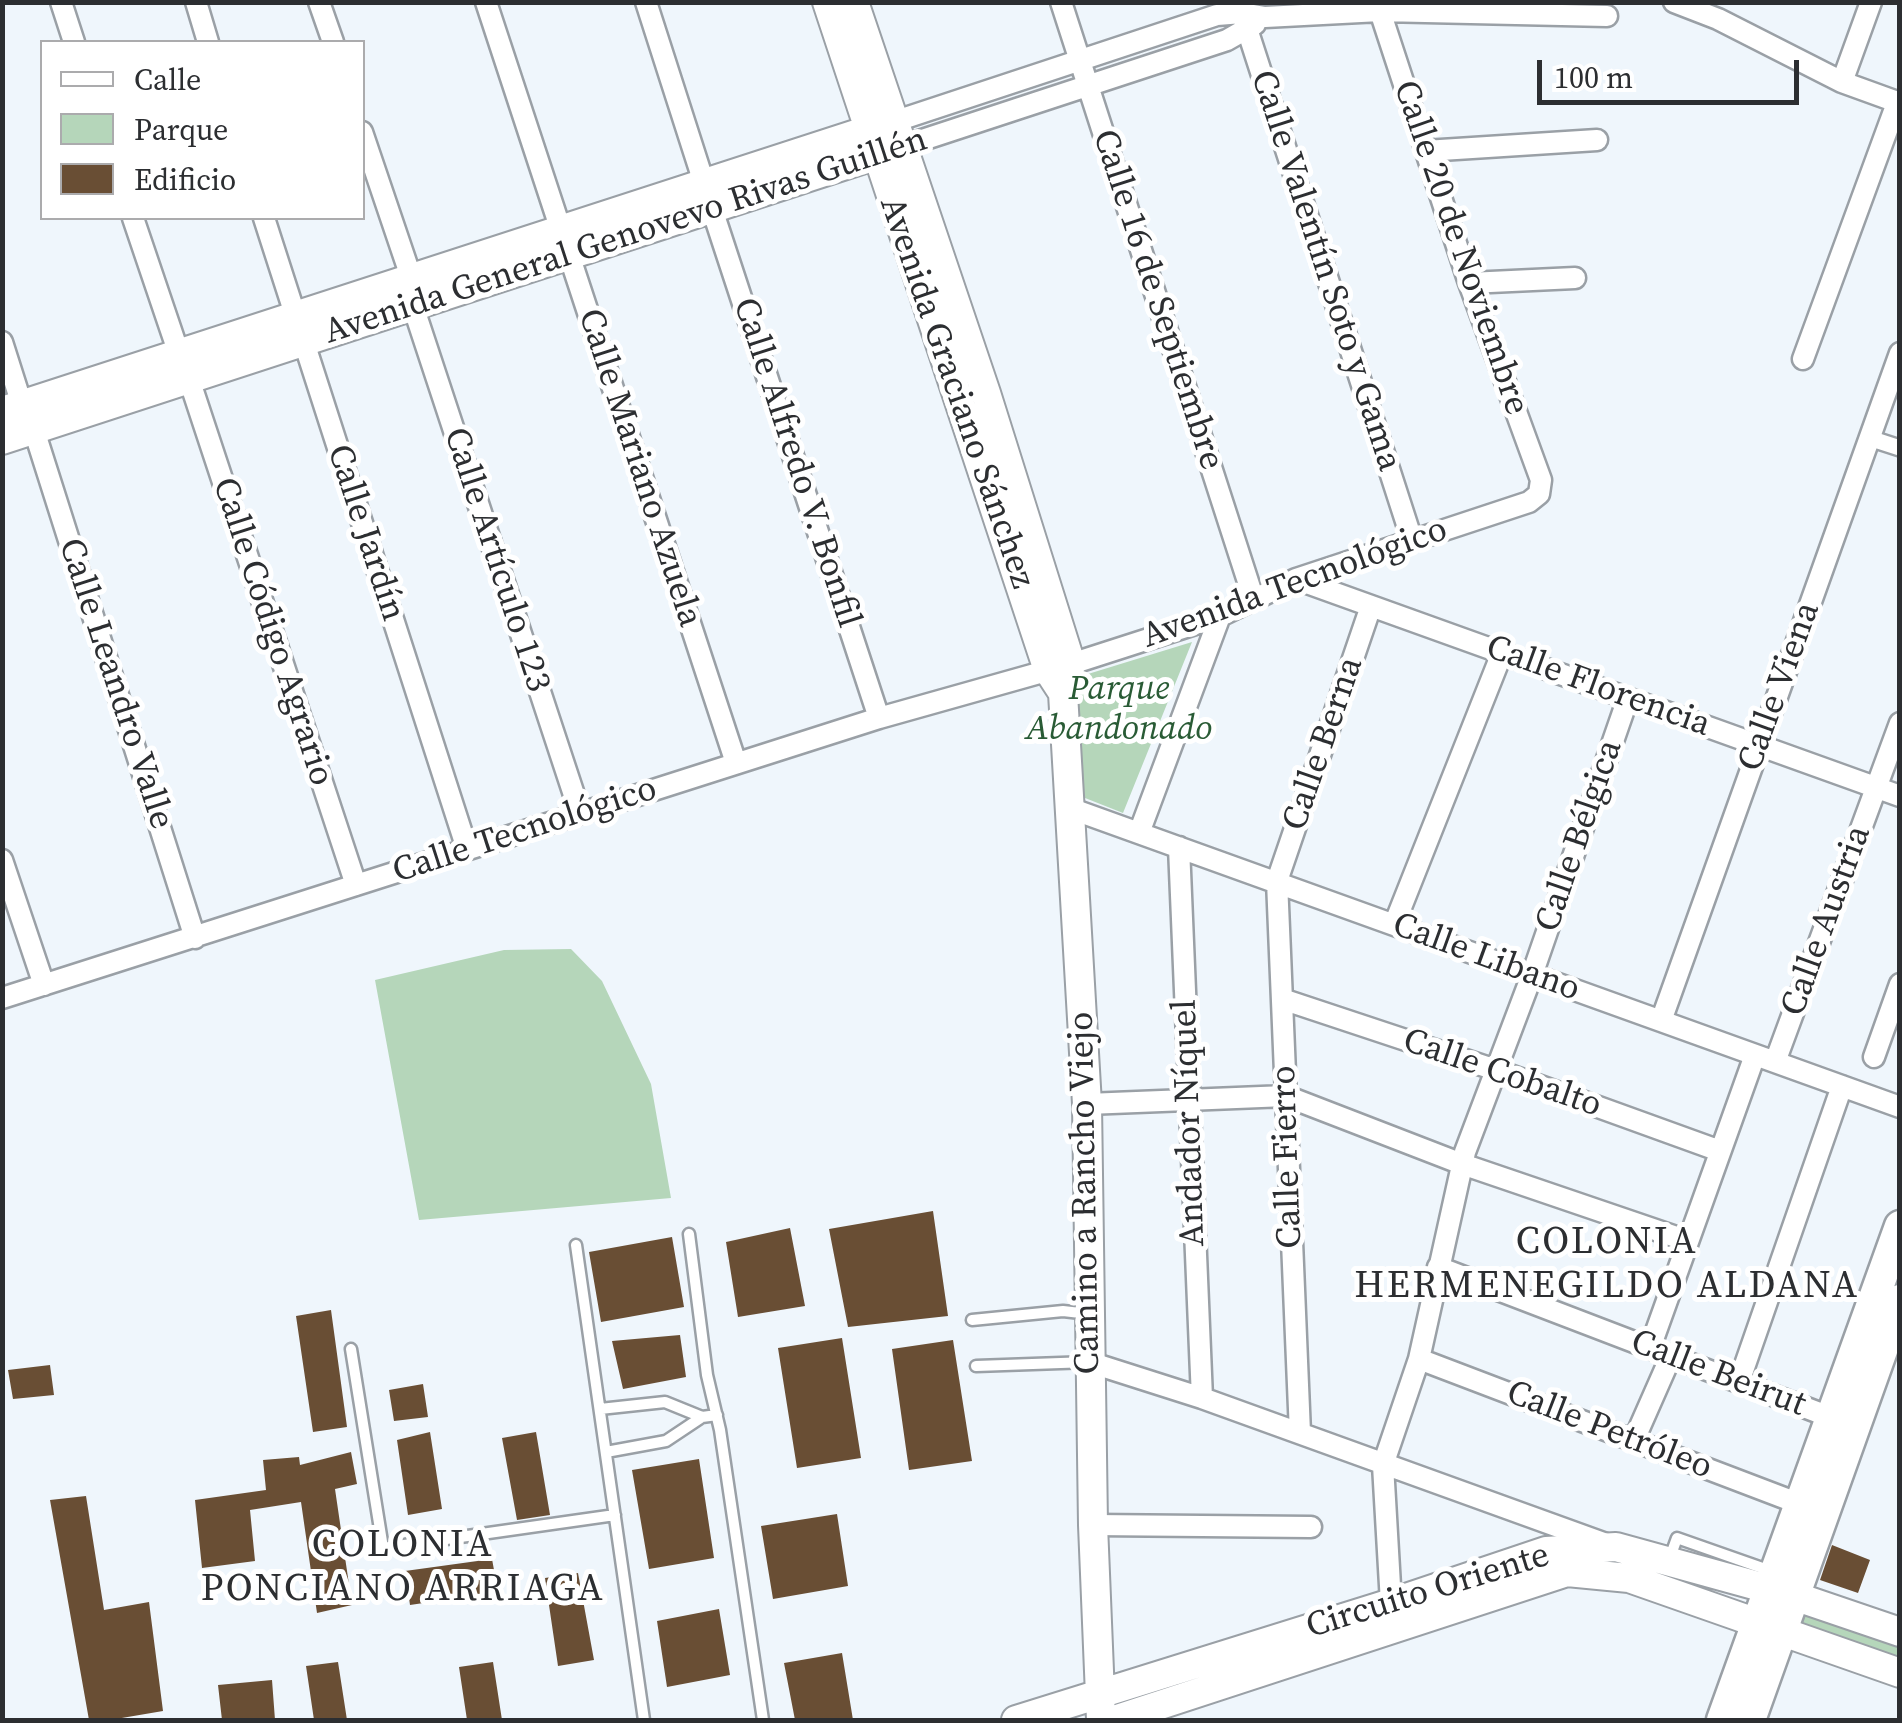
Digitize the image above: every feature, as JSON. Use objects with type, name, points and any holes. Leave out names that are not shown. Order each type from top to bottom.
[{"type":"main road","points":[[1750,1720],[1800,1504],[1900,1226]]},
{"type":"main road","points":[[1780,1586],[1900,1300]]},
{"type":"main road","points":[[1722,1720],[1770,1626]]},
{"type":"street","points":[[61,2],[73,40]]},
{"type":"street","points":[[196,2],[207,40]]},
{"type":"street","points":[[320,2],[332,40]]},
{"type":"street","name":"Calle Mariano Azuela","points":[[486,2],[736,763]]},
{"type":"street","name":"Calle Alfredo V. Bonfil","points":[[646,2],[879,718]]},
{"type":"street","name":"Avenida Graciano Sánchez","points":[[827,2],[885,139],[1061,676]]},
{"type":"street","name":"Avenida Graciano Sánchez","points":[[854,2],[885,139]]},
{"type":"street","name":"Calle 16 de Septiembre","points":[[1061,2],[1253,597]]},
{"type":"street","points":[[1842,82],[1871,2]]},
{"type":"street","points":[[1243,15],[1265,17],[1379,6],[1556,8],[1607,16]]},
{"type":"street","name":"Calle 20 de Noviembre","points":[[1379,6],[1469,283],[1541,480],[1539,494]]},
{"type":"street","points":[[1679,6],[1721,11],[1842,82],[1898,103],[1803,360]]},
{"type":"street","name":"Avenida General Genovevo Rivas Guillén","points":[[885,139],[1080,58],[1217,15],[1243,15]]},
{"type":"street","name":"Avenida General Genovevo Rivas Guillén","points":[[2,440],[20,415],[300,329],[413,306],[565,243],[708,196],[885,139],[1088,86],[1227,40],[1243,15]]},
{"type":"street","name":"Calle Valentín Soto y Gama","points":[[1243,15],[1412,540]]},
{"type":"street","points":[[1425,152],[1597,140]]},
{"type":"street","points":[[365,141],[411,277]]},
{"type":"street","name":"Calle Código Agrario","points":[[134,220],[356,885]]},
{"type":"street","name":"Calle Jardín","points":[[265,220],[466,848]]},
{"type":"street","name":"Avenida General Genovevo Rivas Guillén","points":[[300,329],[411,277],[565,243]]},
{"type":"street","points":[[1469,283],[1576,278]]},
{"type":"street","name":"Calle Artículo 123","points":[[413,306],[580,813]]},
{"type":"street","name":"Calle Leandro Valle","points":[[2,342],[20,415],[195,938]]},
{"type":"street","name":"Calle Viena","points":[[1662,1021],[1900,353]]},
{"type":"street","points":[[1870,438],[1900,448]]},
{"type":"street","name":"Avenida Tecnológico","points":[[1061,676],[1220,616],[1296,579],[1529,502],[1539,494]]},
{"type":"street","name":"Calle Florencia","points":[[1296,579],[1900,796]]},
{"type":"street","name":"Calle Berna","points":[[1277,882],[1371,606]]},
{"type":"street","points":[[1139,833],[1220,616]]},
{"type":"street","points":[[1394,925],[1502,653]]},
{"type":"street","name":"Calle Tecnológico","points":[[2,998],[879,718],[1061,676]]},
{"type":"street","name":"Camino a Rancho Viejo","points":[[1061,676],[1087,1104],[1092,1525],[1101,1707]]},
{"type":"street","name":"Calle Bélgica","points":[[1383,1464],[1419,1359],[1462,1164],[1628,698]]},
{"type":"street","name":"Calle Austria","points":[[1650,1348],[1720,1151],[1765,1058],[1900,723]]},
{"type":"street","name":"Calle Libano","points":[[1072,809],[1900,1107]]},
{"type":"street","name":"Andador Níquel","points":[[1179,848],[1202,1398]]},
{"type":"street","points":[[2,860],[44,985]]},
{"type":"street","name":"Calle Fierro","points":[[1277,882],[1300,1433]]},
{"type":"street","points":[[1874,1057],[1900,984]]},
{"type":"street","name":"Calle Cobalto","points":[[1282,999],[1496,1070],[1720,1151]]},
{"type":"street","points":[[1739,1382],[1842,1086]]},
{"type":"street","points":[[1087,1104],[1286,1096],[1462,1164],[1688,1242]]},
{"type":"street","name":"Calle Beirut","points":[[1438,1268],[1830,1417]]},
{"type":"street","points":[[1634,1440],[1671,1356]]},
{"type":"street","name":"Calle Petróleo","points":[[1419,1359],[1800,1504]]},
{"type":"street","points":[[1089,1362],[1202,1398],[1616,1547],[1629,1578]]},
{"type":"street","points":[[1383,1464],[1391,1603]]},
{"type":"street","points":[[1092,1525],[1310,1526]]},
{"type":"street","name":"Circuito Oriente","points":[[1114,1720],[1498,1581],[1546,1551],[1616,1547],[1780,1586],[1900,1632]]},
{"type":"street","name":"Circuito Oriente","points":[[1016,1720],[1101,1707],[1391,1603],[1498,1581],[1567,1572],[1629,1578],[1900,1673]]},
{"type":"lane","points":[[689,1234],[707,1376],[717,1415],[762,1720]]},
{"type":"lane","points":[[576,1245],[644,1720]]},
{"type":"lane","points":[[972,1320],[1064,1311],[1090,1314]]},
{"type":"lane","points":[[351,1349],[383,1548],[615,1515]]},
{"type":"lane","points":[[976,1366],[1089,1362]]},
{"type":"lane","points":[[600,1408],[665,1402],[702,1417]]},
{"type":"lane","points":[[606,1452],[666,1441],[702,1417],[717,1415]]},
{"type":"green space","name":"Parque Abandonado","points":[[1192,642],[1123,813],[1080,796],[1075,678]]},
{"type":"green space","points":[[571,949],[602,981],[651,1084],[671,1198],[419,1220],[375,980],[504,950]]},
{"type":"green space","points":[[1804,1600],[1899,1633],[1899,1664],[1794,1628]]},
{"type":"building","points":[[933,1211],[948,1316],[848,1327],[829,1229]]},
{"type":"building","points":[[790,1228],[805,1306],[738,1317],[726,1242]]},
{"type":"building","points":[[672,1237],[684,1307],[601,1322],[589,1252]]},
{"type":"building","points":[[331,1310],[347,1427],[313,1432],[296,1316]]},
{"type":"building","points":[[680,1335],[686,1377],[623,1389],[612,1341]]},
{"type":"building","points":[[842,1338],[861,1458],[797,1468],[778,1348]]},
{"type":"building","points":[[953,1340],[972,1461],[909,1470],[892,1349]]},
{"type":"building","points":[[50,1365],[54,1395],[13,1399],[8,1370]]},
{"type":"building","points":[[423,1384],[428,1417],[394,1421],[389,1390]]},
{"type":"building","points":[[430,1432],[442,1509],[408,1515],[397,1440]]},
{"type":"building","points":[[536,1432],[550,1515],[517,1520],[502,1438]]},
{"type":"building","points":[[351,1452],[357,1484],[335,1489],[352,1605],[317,1613],[301,1502],[250,1510],[255,1561],[202,1568],[195,1500],[266,1490],[263,1460],[299,1457],[300,1465]]},
{"type":"building","points":[[699,1459],[714,1558],[649,1569],[632,1470]]},
{"type":"building","points":[[86,1496],[104,1610],[149,1602],[163,1711],[89,1720],[50,1500]]},
{"type":"building","points":[[837,1514],[848,1586],[773,1599],[761,1526]]},
{"type":"building","points":[[1832,1545],[1870,1560],[1858,1593],[1820,1580]]},
{"type":"building","points":[[492,1559],[498,1592],[410,1605],[405,1571]]},
{"type":"building","points":[[578,1573],[594,1660],[558,1666],[545,1578]]},
{"type":"building","points":[[719,1609],[730,1675],[667,1687],[657,1621]]},
{"type":"building","points":[[842,1653],[853,1720],[795,1720],[784,1663]]},
{"type":"building","points":[[338,1662],[347,1720],[314,1720],[306,1666]]},
{"type":"building","points":[[493,1662],[502,1720],[467,1720],[459,1667]]},
{"type":"building","points":[[272,1680],[275,1720],[222,1720],[218,1685]]},
{"type":"district","name":"COLONIA HERMENEGILDO ALDANA","points":[[1607,1265]]},
{"type":"district","name":"COLONIA PONCIANO ARRIAGA","points":[[403,1568]]}]
